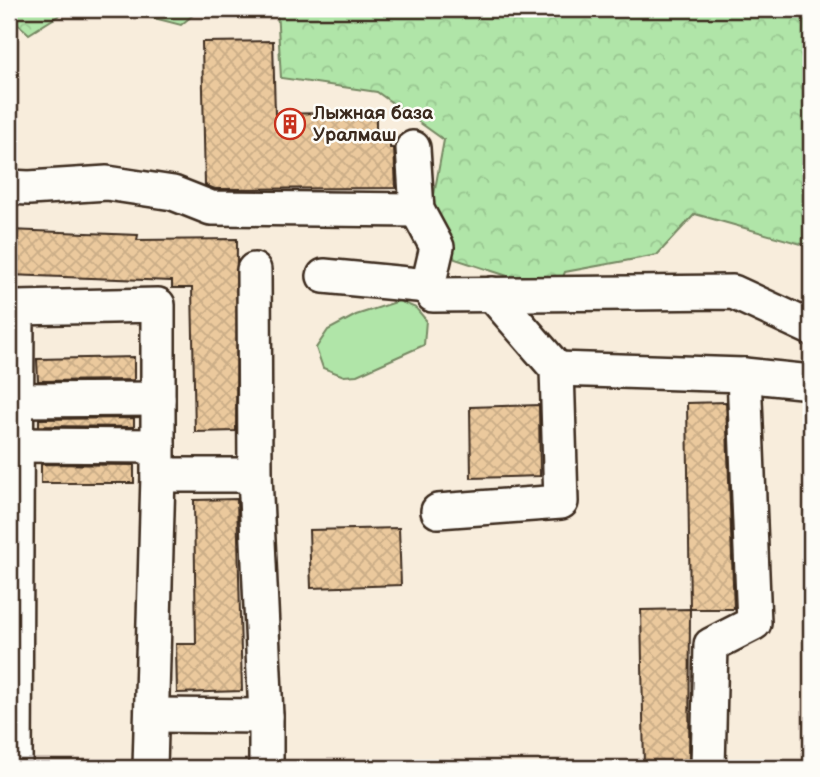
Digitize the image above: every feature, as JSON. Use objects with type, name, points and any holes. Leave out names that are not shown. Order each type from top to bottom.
[{"type":"lane","points":[[414,148],[416,210],[437,247],[428,286],[433,295],[733,292],[811,328]]},
{"type":"lane","points":[[9,187],[107,183],[173,193],[211,208],[416,210]]},
{"type":"lane","points":[[254,270],[256,475],[266,768]]},
{"type":"lane","points":[[324,276],[428,286]]},
{"type":"lane","points":[[438,511],[561,502],[557,369],[492,294]]},
{"type":"lane","points":[[15,768],[17,308],[158,306],[159,461],[152,628],[153,715],[150,768]]},
{"type":"lane","points":[[557,369],[744,375],[811,382]]},
{"type":"lane","points":[[708,768],[711,645],[754,623],[744,375]]},
{"type":"lane","points":[[16,400],[158,399]]},
{"type":"lane","points":[[16,445],[256,475]]},
{"type":"lane","points":[[153,715],[266,716]]},
{"type":"green space","points":[[9,9],[60,9],[61,14],[29,34],[9,16]]},
{"type":"green space","points":[[119,9],[200,9],[181,25]]},
{"type":"green space","points":[[277,9],[811,9],[811,243],[808,246],[695,214],[657,255],[565,272],[557,292],[455,259],[431,211],[444,140],[377,92],[281,78]]},
{"type":"green space","points":[[399,301],[416,308],[426,320],[424,345],[357,375],[344,376],[323,368],[316,348],[328,330],[356,315]]},
{"type":"building","name":"Лыжная база Уралмаш","points":[[273,41],[275,114],[376,112],[376,135],[390,135],[390,148],[394,148],[396,188],[215,189],[205,185],[202,42]]},
{"type":"building","points":[[9,230],[138,235],[137,240],[237,239],[236,431],[195,432],[192,288],[172,288],[172,281],[9,275]]},
{"type":"building","points":[[134,357],[134,380],[38,381],[37,359]]},
{"type":"building","points":[[726,402],[734,609],[690,609],[687,403]]},
{"type":"building","points":[[539,405],[540,476],[471,478],[470,407]]},
{"type":"building","points":[[134,418],[134,427],[39,426],[39,419]]},
{"type":"building","points":[[41,464],[134,465],[134,483],[41,483]]},
{"type":"building","points":[[237,499],[242,691],[177,693],[176,644],[196,644],[194,500]]},
{"type":"building","points":[[399,528],[401,585],[311,588],[309,530]]},
{"type":"building","points":[[690,609],[689,768],[644,768],[641,610]]},
{"type":"place","name":"Лыжная база Уралмаш","points":[[290,124]]}]
